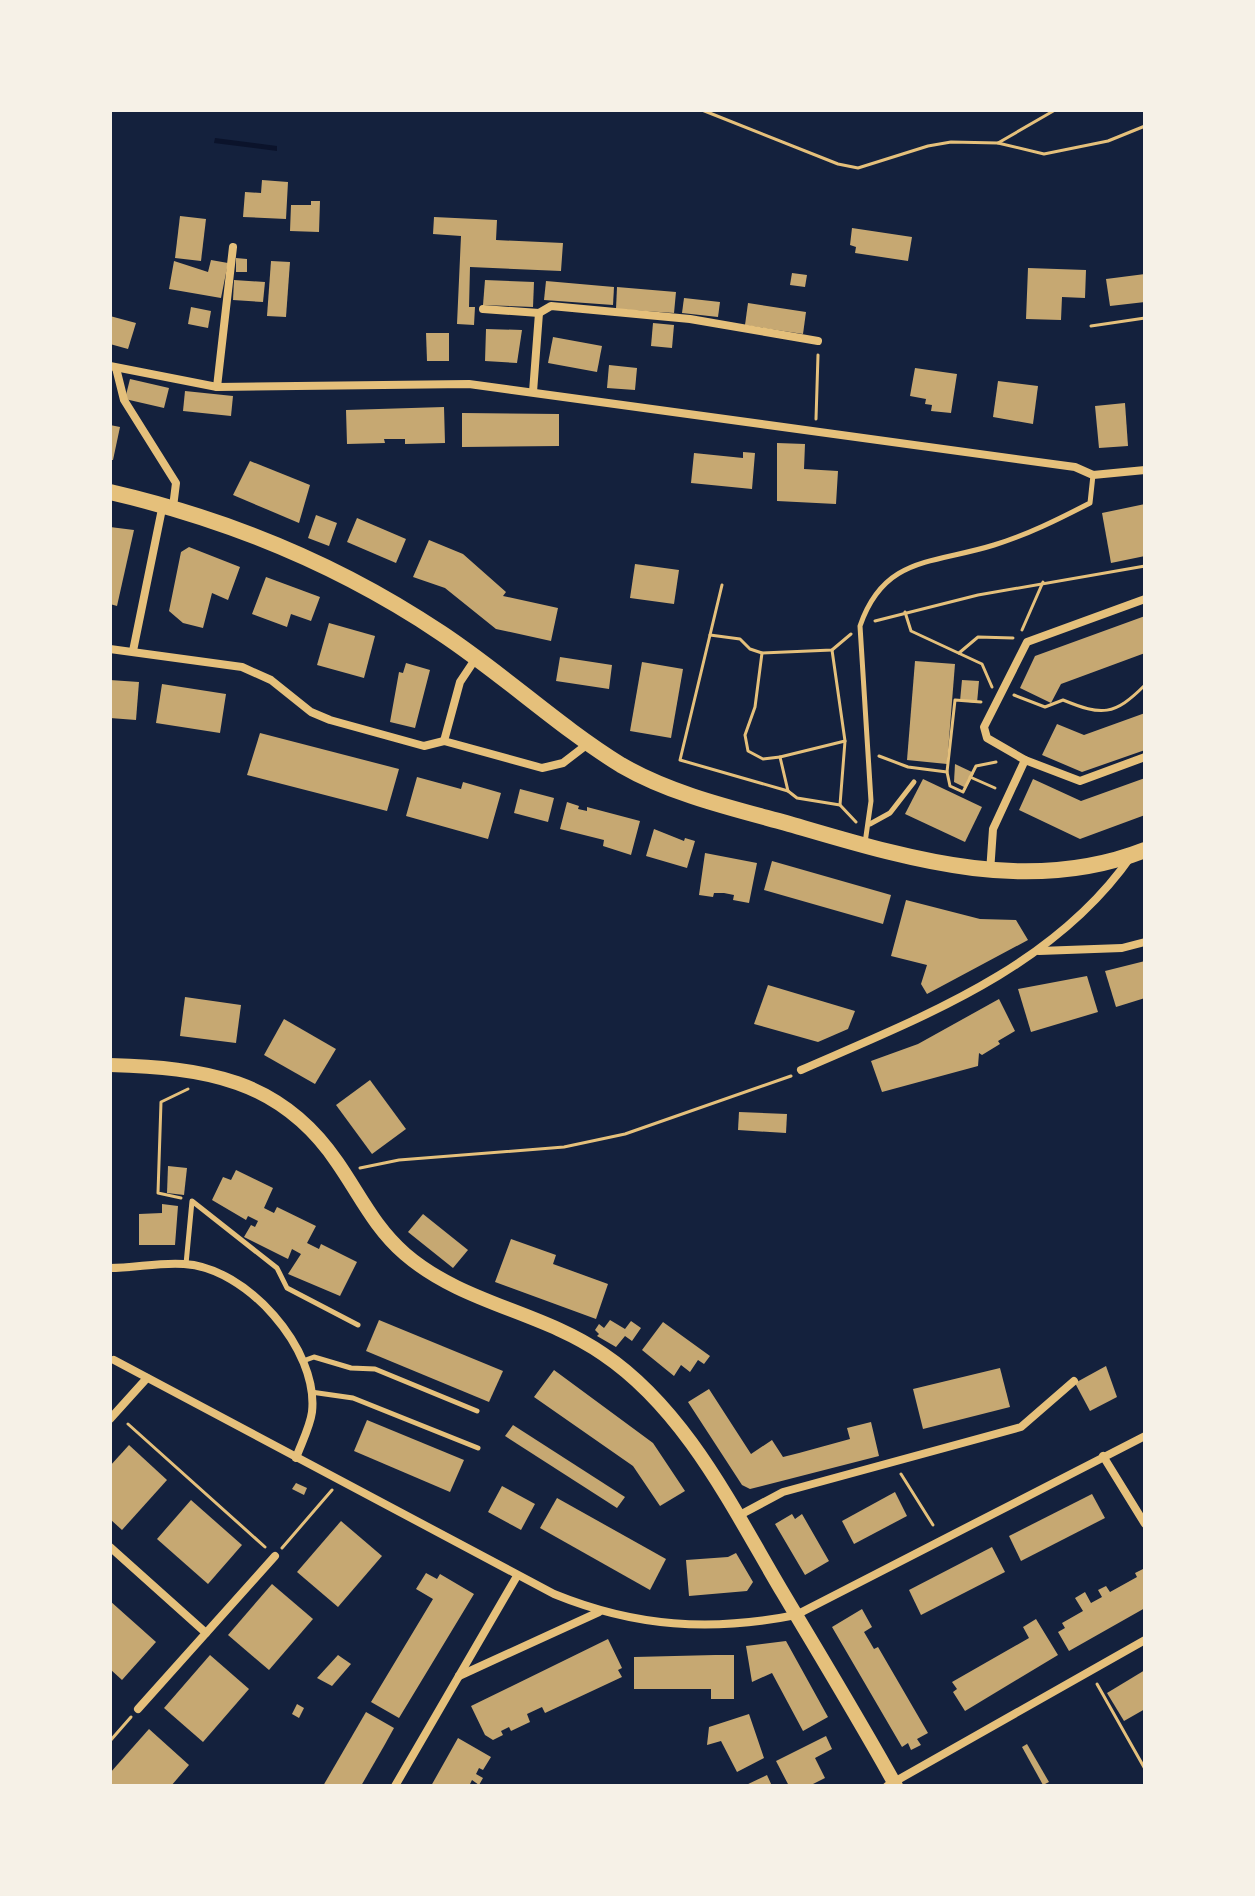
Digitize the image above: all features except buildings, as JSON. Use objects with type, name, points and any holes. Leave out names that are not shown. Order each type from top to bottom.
[{"type":"main road","points":[[110,492],[168,506],[323,565],[395,604],[476,657],[623,766],[684,793],[940,866],[990,872],[1049,870],[1139,852]]},
{"type":"main road","points":[[110,1065],[198,1071],[258,1091],[306,1122],[344,1172],[373,1223],[405,1254],[446,1283],[556,1326],[603,1353],[638,1381],[668,1411],[738,1516],[892,1785]]},
{"type":"street","points":[[217,387],[233,247]]},
{"type":"street","points":[[483,309],[539,313],[551,306],[690,319],[818,341]]},
{"type":"street","points":[[533,392],[539,313]]},
{"type":"street","points":[[133,651],[176,483],[124,400],[113,367],[217,387],[469,384],[1075,467],[1093,475],[1145,470]]},
{"type":"street","points":[[1145,599],[1027,642],[998,689],[984,727],[987,738],[1025,760],[1080,781],[1145,757]]},
{"type":"street","points":[[110,649],[242,667],[271,680],[311,712],[424,746],[444,741],[542,768],[563,763],[589,743]]},
{"type":"street","points":[[444,741],[460,682],[476,657]]},
{"type":"street","points":[[990,872],[993,829],[1025,760]]},
{"type":"street","points":[[801,1070],[960,999],[1038,951],[1059,937],[1139,852]]},
{"type":"street","points":[[1038,951],[1122,948],[1145,942]]},
{"type":"street","points":[[110,1268],[186,1264],[224,1277],[259,1300],[284,1323],[302,1361],[312,1411],[296,1458]]},
{"type":"street","points":[[114,1360],[517,1576],[599,1612],[691,1627],[732,1626],[796,1615],[1145,1436]]},
{"type":"street","points":[[110,1419],[147,1378]]},
{"type":"street","points":[[738,1516],[783,1492],[1021,1427],[1074,1381]]},
{"type":"street","points":[[1103,1456],[1145,1524]]},
{"type":"street","points":[[110,1547],[206,1633]]},
{"type":"street","points":[[138,1709],[275,1556]]},
{"type":"street","points":[[395,1786],[517,1576]]},
{"type":"street","points":[[459,1676],[599,1612]]},
{"type":"street","points":[[892,1785],[1145,1640]]},
{"type":"lane","points":[[864,846],[869,825],[868,752],[860,626],[869,599],[884,582],[919,563],[995,545],[1090,503],[1093,475]]},
{"type":"lane","points":[[869,825],[890,813],[914,782]]},
{"type":"lane","points":[[186,1264],[192,1201]]},
{"type":"lane","points":[[192,1201],[277,1268],[287,1288],[358,1325]]},
{"type":"lane","points":[[302,1361],[314,1357],[351,1368],[375,1369],[477,1411]]},
{"type":"lane","points":[[310,1392],[353,1398],[478,1448]]},
{"type":"path","points":[[702,110],[838,164],[858,168],[928,146],[998,143],[1044,154],[1108,141],[1145,126]]},
{"type":"path","points":[[998,143],[1055,110]]},
{"type":"path","points":[[1091,326],[1145,318]]},
{"type":"path","points":[[816,431],[818,341]]},
{"type":"path","points":[[710,635],[740,639],[750,649],[762,653],[832,650],[860,626],[905,612],[1043,582],[1145,566]]},
{"type":"path","points":[[1012,650],[1043,582]]},
{"type":"path","points":[[722,585],[680,760],[788,791],[797,798],[840,805],[856,822]]},
{"type":"path","points":[[959,653],[978,637],[1018,638]]},
{"type":"path","points":[[832,650],[845,741],[840,805]]},
{"type":"path","points":[[762,653],[755,707],[745,735],[748,751],[763,759],[845,741]]},
{"type":"path","points":[[998,689],[1000,675]]},
{"type":"path","points":[[981,702],[955,700],[947,772],[950,786],[963,792],[976,766],[996,762]]},
{"type":"path","points":[[868,752],[908,767],[947,772]]},
{"type":"path","points":[[780,757],[788,791]]},
{"type":"path","points":[[970,777],[995,788]]},
{"type":"path","points":[[344,1172],[399,1160],[564,1147],[695,1112],[785,1080]]},
{"type":"path","points":[[192,1201],[158,1193],[161,1102],[199,1083]]},
{"type":"path","points":[[128,1424],[275,1556],[340,1482]]},
{"type":"path","points":[[894,1464],[933,1525]]},
{"type":"path","points":[[1097,1684],[1145,1769]]},
{"type":"path","points":[[110,1741],[138,1709]]},
{"type":"water","points":[[215,138],[277,146],[277,151],[214,143]]}]
